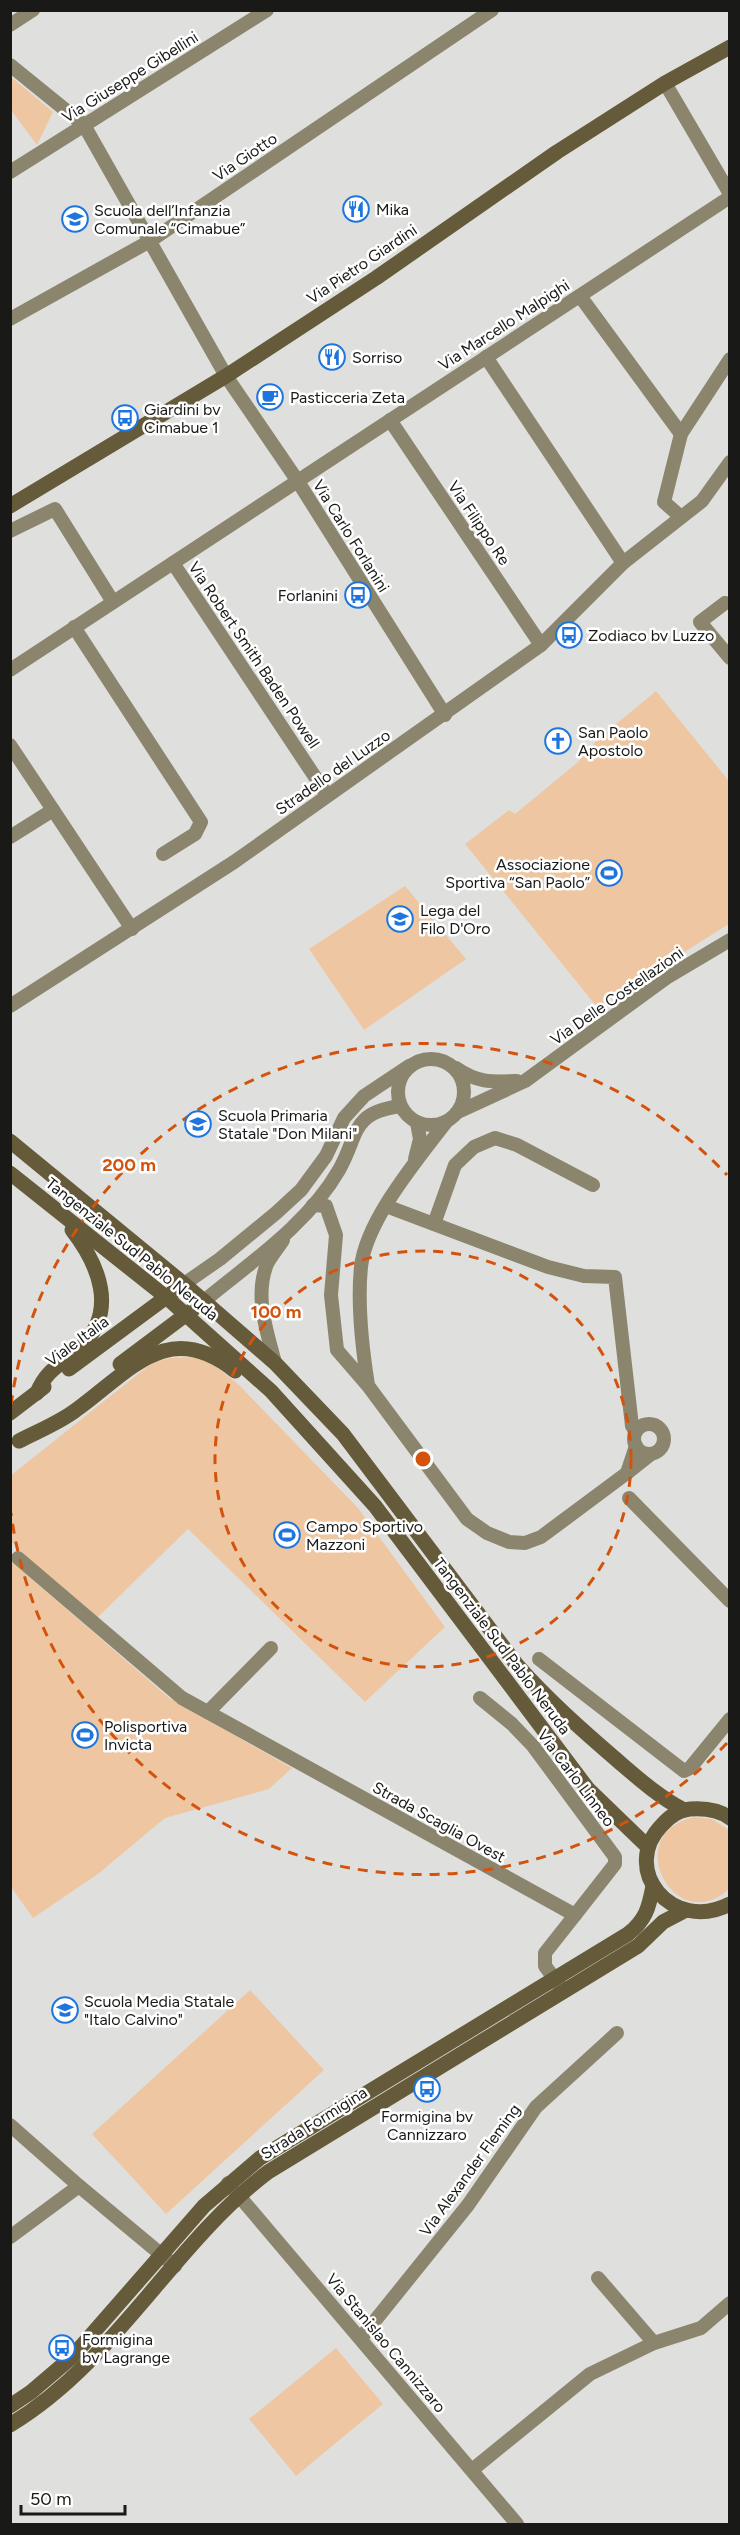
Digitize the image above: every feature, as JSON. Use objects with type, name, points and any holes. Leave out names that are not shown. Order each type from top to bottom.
[{"type":"main road","name":"Via Pietro Giardini","points":[[10,506],[226,376],[376,278],[557,152],[665,83],[729,47]]},
{"type":"main road","name":"Tangenziale Sud Pablo Neruda","points":[[10,1141],[184,1284],[275,1363],[343,1434],[517,1665],[539,1690],[570,1720],[664,1800],[684,1810]]},
{"type":"main road","name":"Tangenziale Sud Pablo Neruda","points":[[10,1173],[166,1298],[271,1391],[375,1506],[588,1789],[648,1847]]},
{"type":"main road","points":[[37,1393],[43,1377],[81,1347],[89,1337],[101,1308],[99,1274],[93,1260],[58,1211]]},
{"type":"main road","name":"Viale Italia","points":[[10,1413],[184,1284]]},
{"type":"main road","points":[[15,1444],[204,1301]]},
{"type":"main road","points":[[15,1444],[73,1413],[159,1350],[184,1348],[204,1352],[222,1360],[241,1376],[271,1391]]},
{"type":"main road","points":[[726,1910],[701,1913],[684,1911],[672,1905],[653,1886],[647,1860],[648,1847],[656,1831],[668,1818],[684,1810],[705,1808],[728,1813]]},
{"type":"main road","name":"Strada Formigina","points":[[10,2425],[40,2408],[71,2381],[216,2218],[239,2196],[268,2172],[559,1985],[636,1928],[649,1911],[653,1886]]},
{"type":"main road","name":"Strada Formigina","points":[[10,2406],[31,2392],[72,2357],[163,2256],[204,2206],[228,2183],[260,2158],[559,1985],[638,1946],[663,1922],[684,1911]]},
{"type":"street","points":[[10,25],[33,10]]},
{"type":"street","name":"Via Giuseppe Gibellini","points":[[10,172],[267,10]]},
{"type":"street","name":"Via Giotto","points":[[10,319],[150,242],[492,10]]},
{"type":"street","points":[[10,65],[84,125]]},
{"type":"street","points":[[665,83],[729,196]]},
{"type":"street","name":"Via Carlo Forlanini","points":[[84,125],[226,376],[297,480],[445,715]]},
{"type":"street","name":"Via Marcello Malpighi","points":[[10,670],[729,196]]},
{"type":"street","points":[[580,296],[681,434]]},
{"type":"street","points":[[486,357],[623,563]]},
{"type":"street","points":[[681,517],[664,502],[681,434],[729,359]]},
{"type":"street","name":"Via Filippo Re","points":[[390,420],[541,645]]},
{"type":"street","name":"Stradello del Luzzo","points":[[10,1006],[234,862],[541,645],[623,563],[702,501],[728,468]]},
{"type":"street","points":[[10,531],[55,509],[113,602]]},
{"type":"street","name":"Via Robert Smith Baden Powell","points":[[173,562],[327,795]]},
{"type":"street","points":[[725,603],[700,622],[729,658]]},
{"type":"street","points":[[74,627],[201,822],[195,834],[163,854]]},
{"type":"street","points":[[10,745],[132,929]]},
{"type":"street","points":[[10,837],[53,810]]},
{"type":"street","name":"Via Delle Costellazioni","points":[[458,1112],[525,1081],[666,978],[729,940]]},
{"type":"street","points":[[184,1284],[228,1253],[276,1214],[301,1190],[326,1156],[344,1118],[364,1096],[409,1066],[428,1059],[447,1063],[472,1079],[489,1082],[525,1081]]},
{"type":"street","points":[[369,1388],[361,1340],[361,1265],[372,1232],[386,1206],[413,1164],[446,1122],[458,1112],[463,1103],[464,1085],[460,1076],[447,1063]]},
{"type":"street","points":[[409,1066],[398,1084],[397,1095],[404,1113],[417,1123],[436,1125],[446,1122]]},
{"type":"street","points":[[204,1301],[314,1205],[339,1170],[353,1134],[365,1118],[383,1108],[400,1106]]},
{"type":"street","points":[[413,1164],[420,1139],[417,1123]]},
{"type":"street","points":[[434,1224],[455,1165],[474,1147],[495,1138],[517,1145],[593,1185]]},
{"type":"street","points":[[314,1205],[326,1206],[336,1235],[331,1295],[337,1350],[369,1388],[467,1519],[500,1539],[525,1543],[541,1537],[651,1454],[657,1452],[664,1442],[662,1431],[652,1424],[640,1426],[634,1439],[636,1446],[642,1453],[651,1454]]},
{"type":"street","points":[[386,1206],[548,1267],[584,1276],[615,1277],[632,1426],[636,1431]]},
{"type":"street","points":[[275,1363],[264,1320],[261,1295],[267,1264],[290,1228]]},
{"type":"street","points":[[627,1473],[636,1446]]},
{"type":"street","points":[[629,1498],[729,1601]]},
{"type":"street","name":"Strada Scaglia Ovest","points":[[18,1558],[172,1691],[575,1915]]},
{"type":"street","points":[[208,1712],[270,1648]]},
{"type":"street","points":[[539,1659],[684,1770],[690,1768],[729,1719]]},
{"type":"street","name":"Via Carlo Linneo","points":[[480,1698],[512,1724],[533,1746],[615,1857],[615,1864],[575,1915]]},
{"type":"street","points":[[559,1985],[545,1966],[545,1953],[575,1915]]},
{"type":"street","name":"Via Alexander Fleming","points":[[362,2338],[468,2205],[536,2107],[617,2032]]},
{"type":"street","points":[[10,2124],[79,2186],[175,2266]]},
{"type":"street","name":"Via Stanislao Cannizzaro","points":[[228,2183],[362,2338],[517,2524]]},
{"type":"street","points":[[10,2237],[79,2186]]},
{"type":"street","points":[[598,2278],[654,2343]]},
{"type":"street","points":[[472,2470],[590,2374],[654,2343],[701,2328],[729,2303]]},
{"type":"shaded area","points":[[11,77],[53,112],[37,145],[11,110]]},
{"type":"shaded area","name":"Associazione Sportiva “San Paolo”","points":[[656,691],[729,781],[729,924],[597,1007],[465,844],[509,810],[515,814],[578,762],[598,739]]},
{"type":"shaded area","points":[[405,886],[466,959],[364,1030],[309,949]]},
{"type":"shaded area","name":"Campo Sportivo Mazzoni","points":[[194,1357],[209,1361],[239,1385],[358,1508],[445,1627],[365,1702],[188,1529],[95,1620],[11,1542],[10,1476],[152,1363],[170,1358]]},
{"type":"shaded area","name":"Polisportiva Invicta","points":[[11,1561],[168,1697],[292,1768],[269,1789],[165,1818],[98,1874],[33,1918],[11,1887]]},
{"type":"shaded area","points":[[695,1817],[712,1819],[729,1830],[729,1889],[709,1901],[690,1901],[674,1892],[663,1878],[658,1860],[660,1842],[672,1827]]},
{"type":"shaded area","points":[[250,1990],[324,2070],[166,2214],[92,2134]]},
{"type":"shaded area","points":[[336,2348],[383,2404],[296,2476],[249,2419]]},
{"type":"place","name":"Mika","points":[[356,209]]},
{"type":"place","name":"Scuola dell’Infanzia Comunale “Cimabue”","points":[[75,219]]},
{"type":"place","name":"Sorriso","points":[[332,357]]},
{"type":"place","name":"Pasticceria Zeta","points":[[270,397]]},
{"type":"place","name":"Giardini bv Cimabue 1","points":[[125,418]]},
{"type":"place","name":"Forlanini","points":[[358,595]]},
{"type":"place","name":"Zodiaco bv Luzzo","points":[[569,635]]},
{"type":"place","name":"San Paolo Apostolo","points":[[558,741]]},
{"type":"place","name":"Associazione Sportiva “San Paolo”","points":[[609,873]]},
{"type":"place","name":"Lega del Filo D'Oro","points":[[400,919]]},
{"type":"place","name":"Scuola Primaria Statale \"Don Milani\"","points":[[198,1124]]},
{"type":"place","name":"Campo Sportivo Mazzoni","points":[[287,1535]]},
{"type":"place","name":"Polisportiva Invicta","points":[[85,1735]]},
{"type":"place","name":"Scuola Media Statale \"Italo Calvino\"","points":[[65,2010]]},
{"type":"place","name":"Formigina bv Cannizzaro","points":[[427,2089]]},
{"type":"place","name":"Formigina bv Lagrange","points":[[62,2348]]}]
